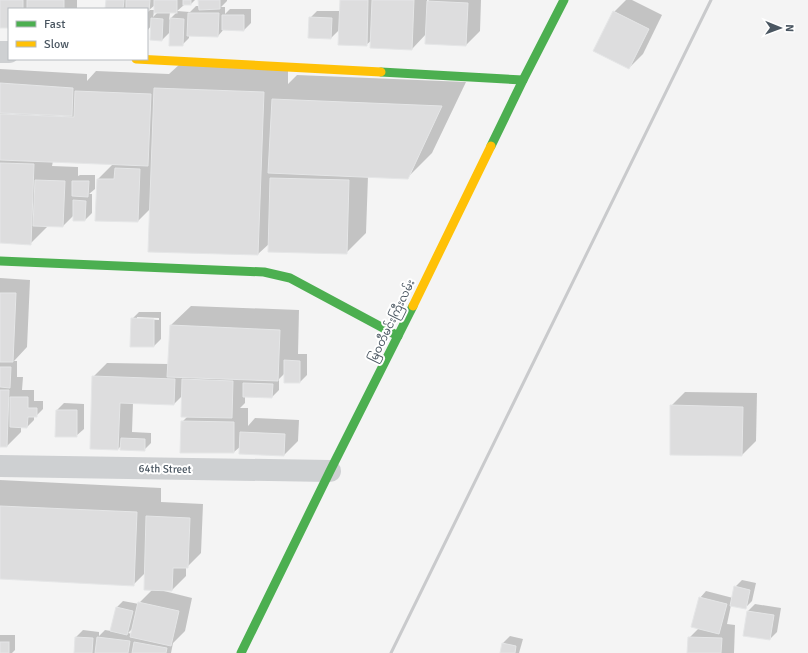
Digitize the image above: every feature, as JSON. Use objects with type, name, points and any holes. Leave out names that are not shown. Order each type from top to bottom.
[{"type":"street","name":"မြဝတီမင်းကြီးလမ်း","points":[[241,653],[523,80],[564,0]]},
{"type":"street","points":[[148,60],[523,80]]},
{"type":"street","points":[[0,261],[264,272],[290,278],[398,336]]},
{"type":"street","name":"64th Street","points":[[0,466],[330,471]]},
{"type":"building","points":[[0,0],[23,0],[23,8],[8,8],[8,28],[0,28]]},
{"type":"building","points":[[27,0],[64,0],[64,8],[27,8]]},
{"type":"building","points":[[106,0],[124,0],[123,8],[105,8]]},
{"type":"building","points":[[126,0],[150,0],[149,11],[148,8],[126,8]]},
{"type":"building","points":[[154,0],[177,0],[177,13],[154,13]]},
{"type":"building","points":[[183,0],[191,0],[191,5],[183,5]]},
{"type":"building","points":[[198,0],[220,0],[220,9],[199,10]]},
{"type":"building","points":[[340,0],[368,0],[367,46],[338,45]]},
{"type":"building","points":[[372,0],[414,0],[412,50],[370,48]]},
{"type":"building","points":[[427,1],[468,3],[466,46],[425,44]]},
{"type":"building","points":[[613,11],[649,29],[629,69],[593,51]]},
{"type":"building","points":[[188,13],[219,13],[218,37],[187,36]]},
{"type":"building","points":[[222,15],[244,15],[244,31],[222,30]]},
{"type":"building","points":[[309,17],[332,18],[331,39],[308,38]]},
{"type":"building","points":[[151,18],[163,19],[162,41],[150,40]]},
{"type":"building","points":[[170,18],[184,19],[183,46],[169,46]]},
{"type":"building","points":[[0,83],[73,88],[72,116],[0,113]]},
{"type":"building","points":[[154,88],[264,92],[258,255],[148,252]]},
{"type":"building","points":[[75,91],[151,94],[148,166],[0,160],[0,114],[74,117]]},
{"type":"building","points":[[272,99],[442,106],[408,179],[268,173]]},
{"type":"building","points":[[0,163],[34,164],[31,245],[0,243]]},
{"type":"building","points":[[115,168],[140,169],[138,222],[95,221],[97,179],[114,179]]},
{"type":"building","points":[[270,178],[349,180],[347,254],[268,252]]},
{"type":"building","points":[[35,180],[65,181],[63,227],[33,226]]},
{"type":"building","points":[[72,181],[89,181],[88,197],[72,196]]},
{"type":"building","points":[[73,200],[86,201],[85,221],[73,221]]},
{"type":"building","points":[[0,293],[16,293],[13,362],[0,362]]},
{"type":"building","points":[[131,318],[154,319],[154,347],[130,347]]},
{"type":"building","points":[[170,325],[280,330],[278,381],[167,377]]},
{"type":"building","points":[[284,360],[300,361],[300,383],[284,383]]},
{"type":"building","points":[[0,367],[11,367],[10,388],[0,387]]},
{"type":"building","points":[[92,376],[175,379],[174,405],[120,403],[118,450],[90,449]]},
{"type":"building","points":[[182,379],[233,381],[232,418],[181,417]]},
{"type":"building","points":[[243,383],[273,384],[272,398],[243,397]]},
{"type":"building","points":[[0,390],[9,390],[7,447],[0,447]]},
{"type":"building","points":[[10,397],[28,397],[28,408],[37,408],[37,417],[28,417],[27,428],[10,427]]},
{"type":"building","points":[[670,405],[743,407],[742,456],[670,455]]},
{"type":"building","points":[[56,410],[77,410],[77,437],[55,437]]},
{"type":"building","points":[[181,421],[234,422],[234,453],[180,453]]},
{"type":"building","points":[[240,432],[285,434],[284,456],[239,454]]},
{"type":"building","points":[[121,438],[145,439],[145,451],[120,450]]},
{"type":"building","points":[[0,506],[137,512],[134,586],[0,579]]},
{"type":"building","points":[[146,516],[190,518],[188,568],[173,568],[172,591],[144,590]]},
{"type":"building","points":[[734,586],[750,590],[746,609],[730,606]]},
{"type":"building","points":[[699,597],[727,604],[719,634],[691,627]]},
{"type":"building","points":[[138,602],[179,611],[171,646],[130,637]]},
{"type":"building","points":[[116,607],[133,611],[127,635],[110,631]]},
{"type":"building","points":[[747,611],[774,615],[770,640],[743,636]]},
{"type":"building","points":[[75,637],[93,638],[92,653],[74,653]]},
{"type":"building","points":[[97,637],[130,641],[128,653],[95,653]]},
{"type":"building","points":[[688,637],[722,638],[721,653],[687,653]]},
{"type":"building","points":[[0,642],[9,642],[9,653],[0,653]]},
{"type":"building","points":[[134,642],[167,648],[166,653],[132,653]]},
{"type":"building","points":[[502,643],[516,646],[515,653],[500,653]]},
{"type":"railway","points":[[391,653],[711,0]]},
{"type":"traffic: fast","points":[[491,146],[564,0]]},
{"type":"traffic: fast","points":[[381,72],[523,80]]},
{"type":"traffic: fast","points":[[0,261],[264,272],[290,278],[398,336]]},
{"type":"traffic: fast","points":[[241,653],[413,306]]},
{"type":"traffic: slow","points":[[148,60],[381,72]]},
{"type":"traffic: slow","points":[[413,306],[491,146]]}]
